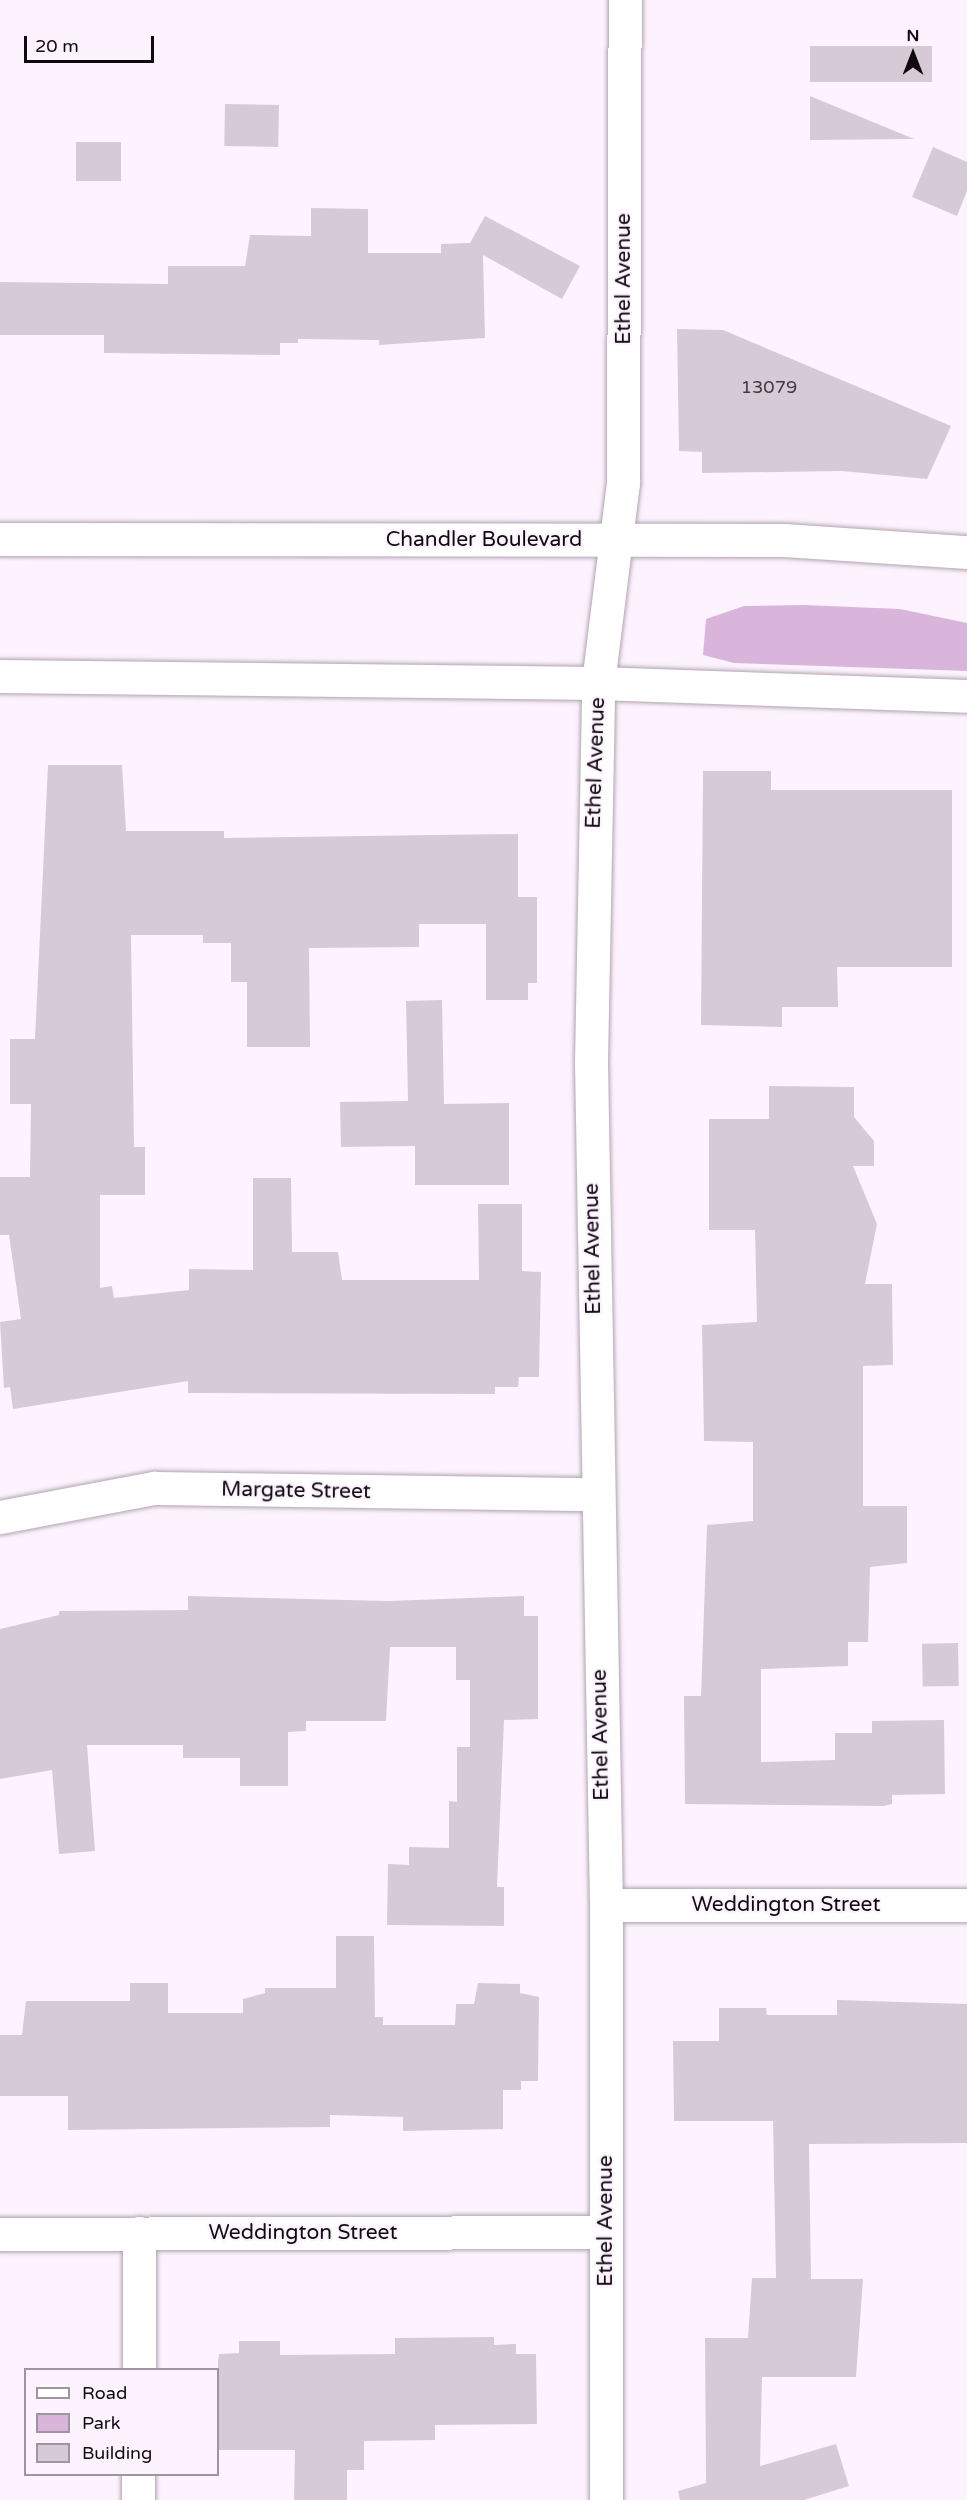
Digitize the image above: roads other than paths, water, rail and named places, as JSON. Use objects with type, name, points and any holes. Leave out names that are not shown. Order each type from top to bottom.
[{"type":"street","name":"Ethel Avenue","points":[[606,2500],[606,1905],[595,1494],[591,1062],[598,683],[623,483],[625,0]]},
{"type":"street","name":"Chandler Boulevard","points":[[0,539],[784,540],[967,552]]},
{"type":"street","points":[[0,676],[598,683],[967,696]]},
{"type":"street","name":"Margate Street","points":[[0,1517],[154,1488],[595,1494]]},
{"type":"street","name":"Weddington Street","points":[[606,1905],[967,1905]]},
{"type":"street","name":"Weddington Street","points":[[0,2234],[606,2232]]},
{"type":"street","points":[[138,2368],[139,2233]]},
{"type":"street","points":[[138,2476],[138,2500]]}]
